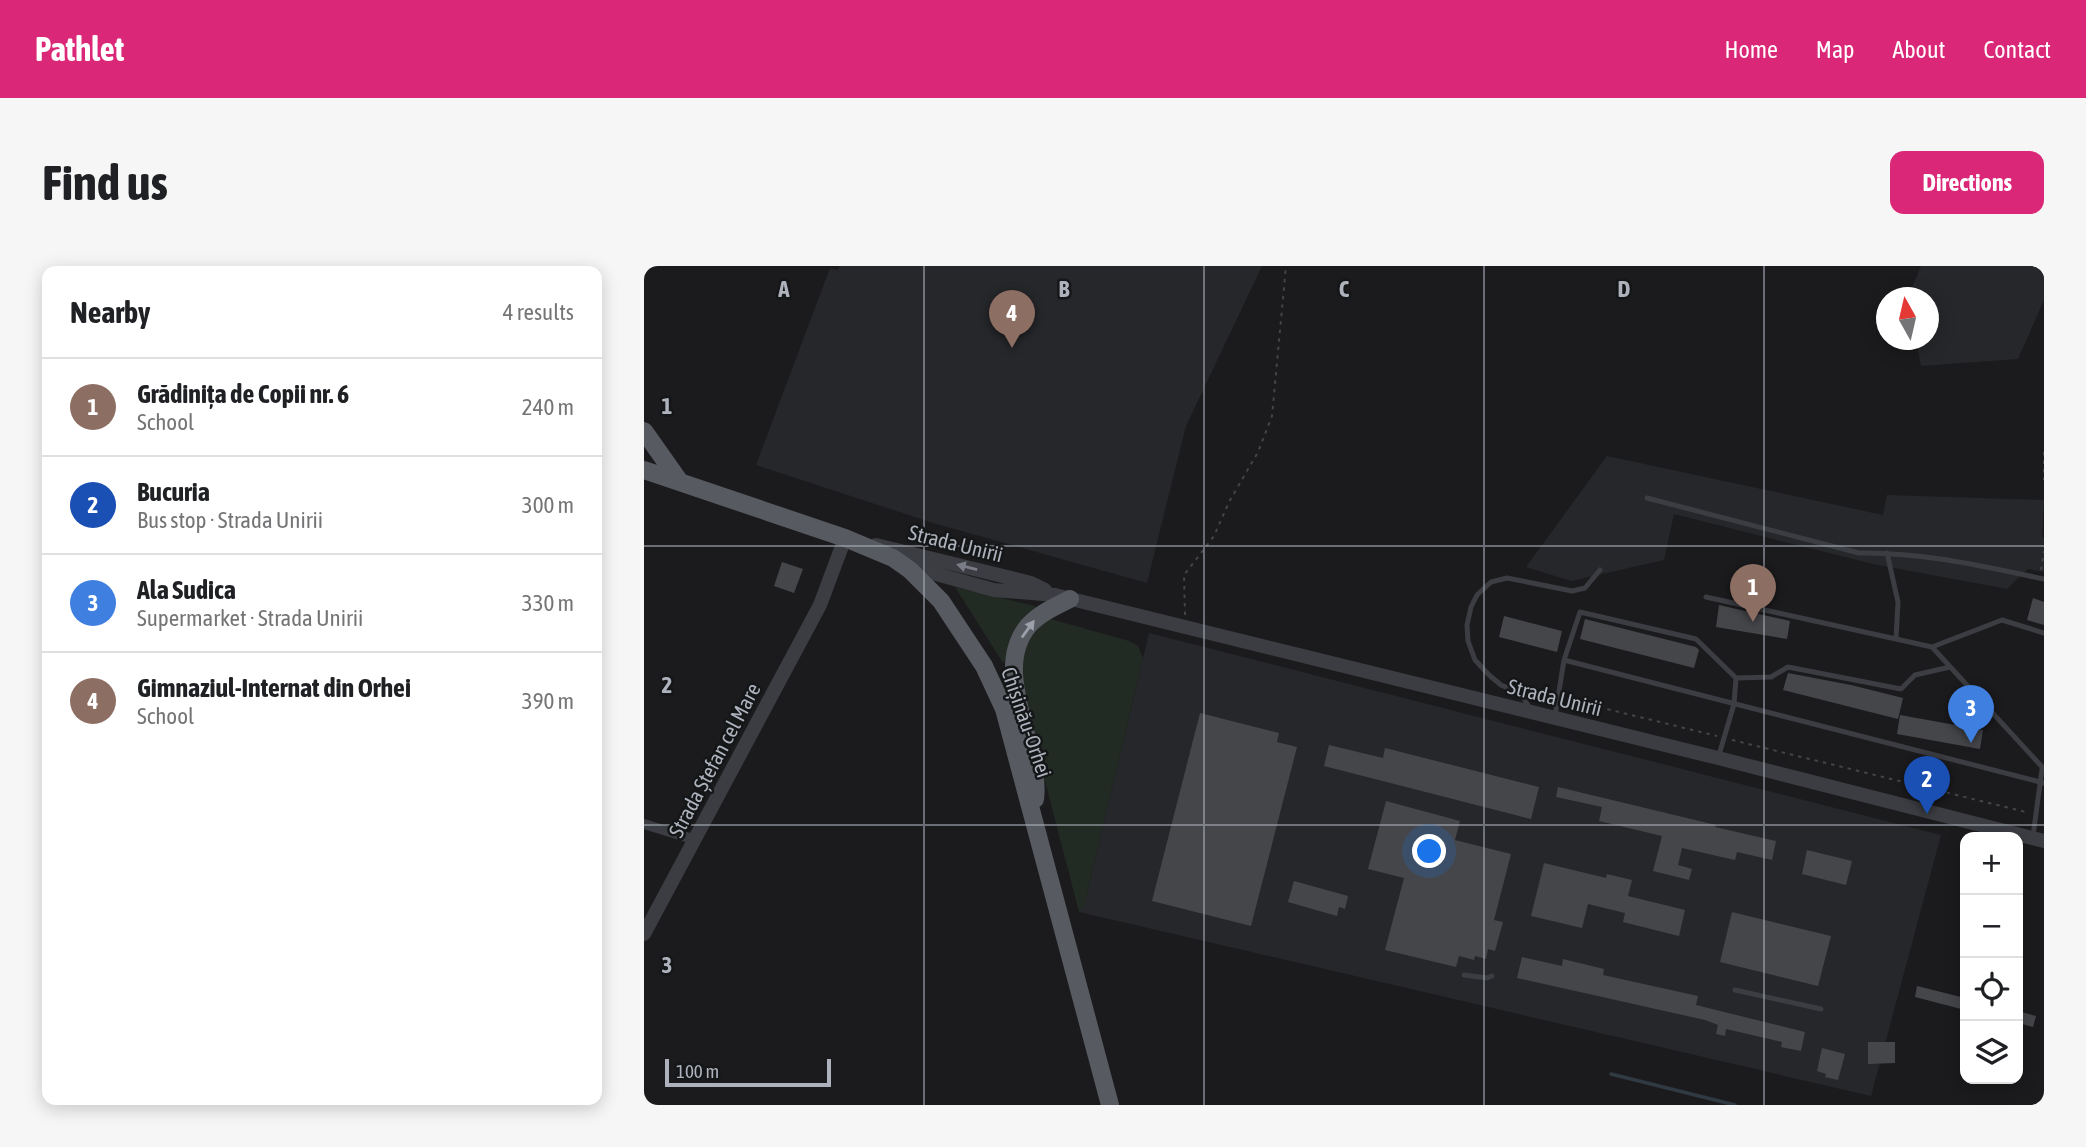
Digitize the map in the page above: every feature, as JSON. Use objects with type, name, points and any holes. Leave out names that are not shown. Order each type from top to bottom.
[{"type":"main road","points":[[644,431],[680,482]]},
{"type":"main road","name":"Chișinău-Orhei","points":[[644,470],[873,548],[912,570],[942,601],[985,666],[1004,709],[1110,1105]]},
{"type":"main road","points":[[1033,813],[1037,786],[1035,766],[1014,680],[1017,649],[1027,627],[1062,597]]},
{"type":"street","name":"Strada Unirii","points":[[845,538],[1031,583],[1062,597]]},
{"type":"street","name":"Strada Ștefan cel Mare","points":[[644,934],[820,605],[845,538]]},
{"type":"street","points":[[912,570],[925,561],[938,560]]},
{"type":"street","name":"Strada Unirii","points":[[912,570],[994,590],[1062,597],[1718,758],[2038,840]]},
{"type":"street","points":[[644,824],[696,840]]},
{"type":"lane","points":[[1647,498],[1859,553],[1887,552],[1944,558],[2042,579]]},
{"type":"lane","points":[[1887,552],[1898,602],[1896,639]]},
{"type":"lane","points":[[1533,712],[1521,694],[1495,680],[1475,660],[1468,641],[1467,625],[1471,607],[1477,595],[1491,582],[1507,578],[1572,591],[1586,588],[1600,570]]},
{"type":"lane","points":[[1706,597],[1932,647],[2002,620],[2044,633]]},
{"type":"lane","points":[[1555,719],[1564,660],[1580,612],[1696,639],[1736,678],[1771,677],[1788,667],[1901,689],[1915,676],[1950,667]]},
{"type":"lane","points":[[1932,647],[2043,769],[2037,814],[2038,840]]},
{"type":"lane","points":[[1564,660],[2042,782]]},
{"type":"lane","points":[[1718,758],[1734,704],[1736,678]]},
{"type":"lane","points":[[1464,975],[1486,978],[1492,976]]},
{"type":"lane","points":[[1735,990],[1821,1009]]},
{"type":"path","points":[[1186,628],[1184,575],[1213,537],[1229,502],[1258,452],[1272,416],[1286,266]]},
{"type":"path","points":[[2044,452],[2044,480]]},
{"type":"path","points":[[2042,579],[2044,551]]},
{"type":"path","points":[[1558,698],[2037,814]]},
{"type":"shaded area","points":[[840,266],[1262,266],[1186,426],[1147,583],[933,523],[756,465],[830,268],[837,270]]},
{"type":"shaded area","points":[[1921,266],[2044,266],[2044,300],[2018,359],[1921,366],[1918,350],[1939,350],[1939,287],[1912,287]]},
{"type":"shaded area","points":[[1607,456],[1883,515],[1887,495],[2044,500],[2044,572],[2028,569],[2007,589],[1873,564],[1674,514],[1664,560],[1571,581],[1526,567]]},
{"type":"shaded area","points":[[955,587],[1035,606],[1035,610],[1011,641],[1003,663]]},
{"type":"shaded area","points":[[1047,618],[1129,641],[1138,646],[1143,658],[1084,906],[1079,912],[1020,685],[1022,654],[1028,634]]},
{"type":"shaded area","points":[[1149,633],[1941,835],[1871,1096],[1079,912],[1084,906]]},
{"type":"building","points":[[782,562],[803,569],[794,593],[774,586]]},
{"type":"building","points":[[2033,598],[2044,602],[2044,625],[2027,620]]},
{"type":"building","points":[[1719,605],[1790,621],[1787,639],[1716,627]]},
{"type":"building","points":[[1504,616],[1562,631],[1557,652],[1499,637]]},
{"type":"building","points":[[1585,619],[1696,647],[1699,650],[1694,668],[1580,639]]},
{"type":"building","points":[[1788,673],[1903,698],[1898,719],[1783,690]]},
{"type":"building","points":[[1200,713],[1279,733],[1277,742],[1297,747],[1251,926],[1152,901]]},
{"type":"building","points":[[1900,715],[1983,730],[1980,749],[1897,734]]},
{"type":"building","points":[[1329,745],[1383,758],[1385,748],[1539,787],[1531,819],[1324,766]]},
{"type":"building","points":[[1558,787],[1776,841],[1772,860],[1737,852],[1735,860],[1682,848],[1678,865],[1692,869],[1689,880],[1653,871],[1662,836],[1599,821],[1602,807],[1556,797]]},
{"type":"building","points":[[1386,801],[1460,821],[1455,840],[1511,854],[1494,920],[1503,922],[1495,951],[1488,949],[1486,959],[1475,956],[1474,960],[1459,956],[1456,967],[1385,950],[1404,878],[1368,869]]},
{"type":"building","points":[[1807,850],[1852,861],[1846,885],[1802,874]]},
{"type":"building","points":[[1544,863],[1606,878],[1607,874],[1632,880],[1628,896],[1685,910],[1679,936],[1623,922],[1625,913],[1588,904],[1582,928],[1531,916]]},
{"type":"building","points":[[1294,881],[1348,896],[1345,909],[1339,907],[1337,916],[1288,902]]},
{"type":"building","points":[[1732,912],[1831,936],[1818,986],[1720,962]]},
{"type":"building","points":[[1522,957],[1562,966],[1563,959],[1604,969],[1603,975],[1698,996],[1696,1005],[1805,1032],[1801,1051],[1781,1047],[1782,1042],[1726,1029],[1725,1036],[1716,1034],[1718,1025],[1705,1020],[1517,978]]},
{"type":"building","points":[[1917,986],[1960,997],[1960,1009],[1915,997]]},
{"type":"building","points":[[2023,1012],[2036,1016],[2033,1027],[2023,1024]]},
{"type":"building","points":[[1868,1042],[1895,1042],[1895,1063],[1868,1064]]},
{"type":"building","points":[[1822,1048],[1845,1054],[1838,1080],[1825,1077],[1826,1074],[1817,1071]]},
{"type":"waterway","points":[[1611,1074],[1735,1105]]},
{"type":"place","name":"Gimnaziul-Internat din Orhei","points":[[1012,348]]},
{"type":"place","name":"Grădinița de Copii nr. 6","points":[[1753,622]]},
{"type":"place","name":"Ala Sudica","points":[[1971,743]]},
{"type":"place","name":"Bucuria","points":[[1927,814]]}]
